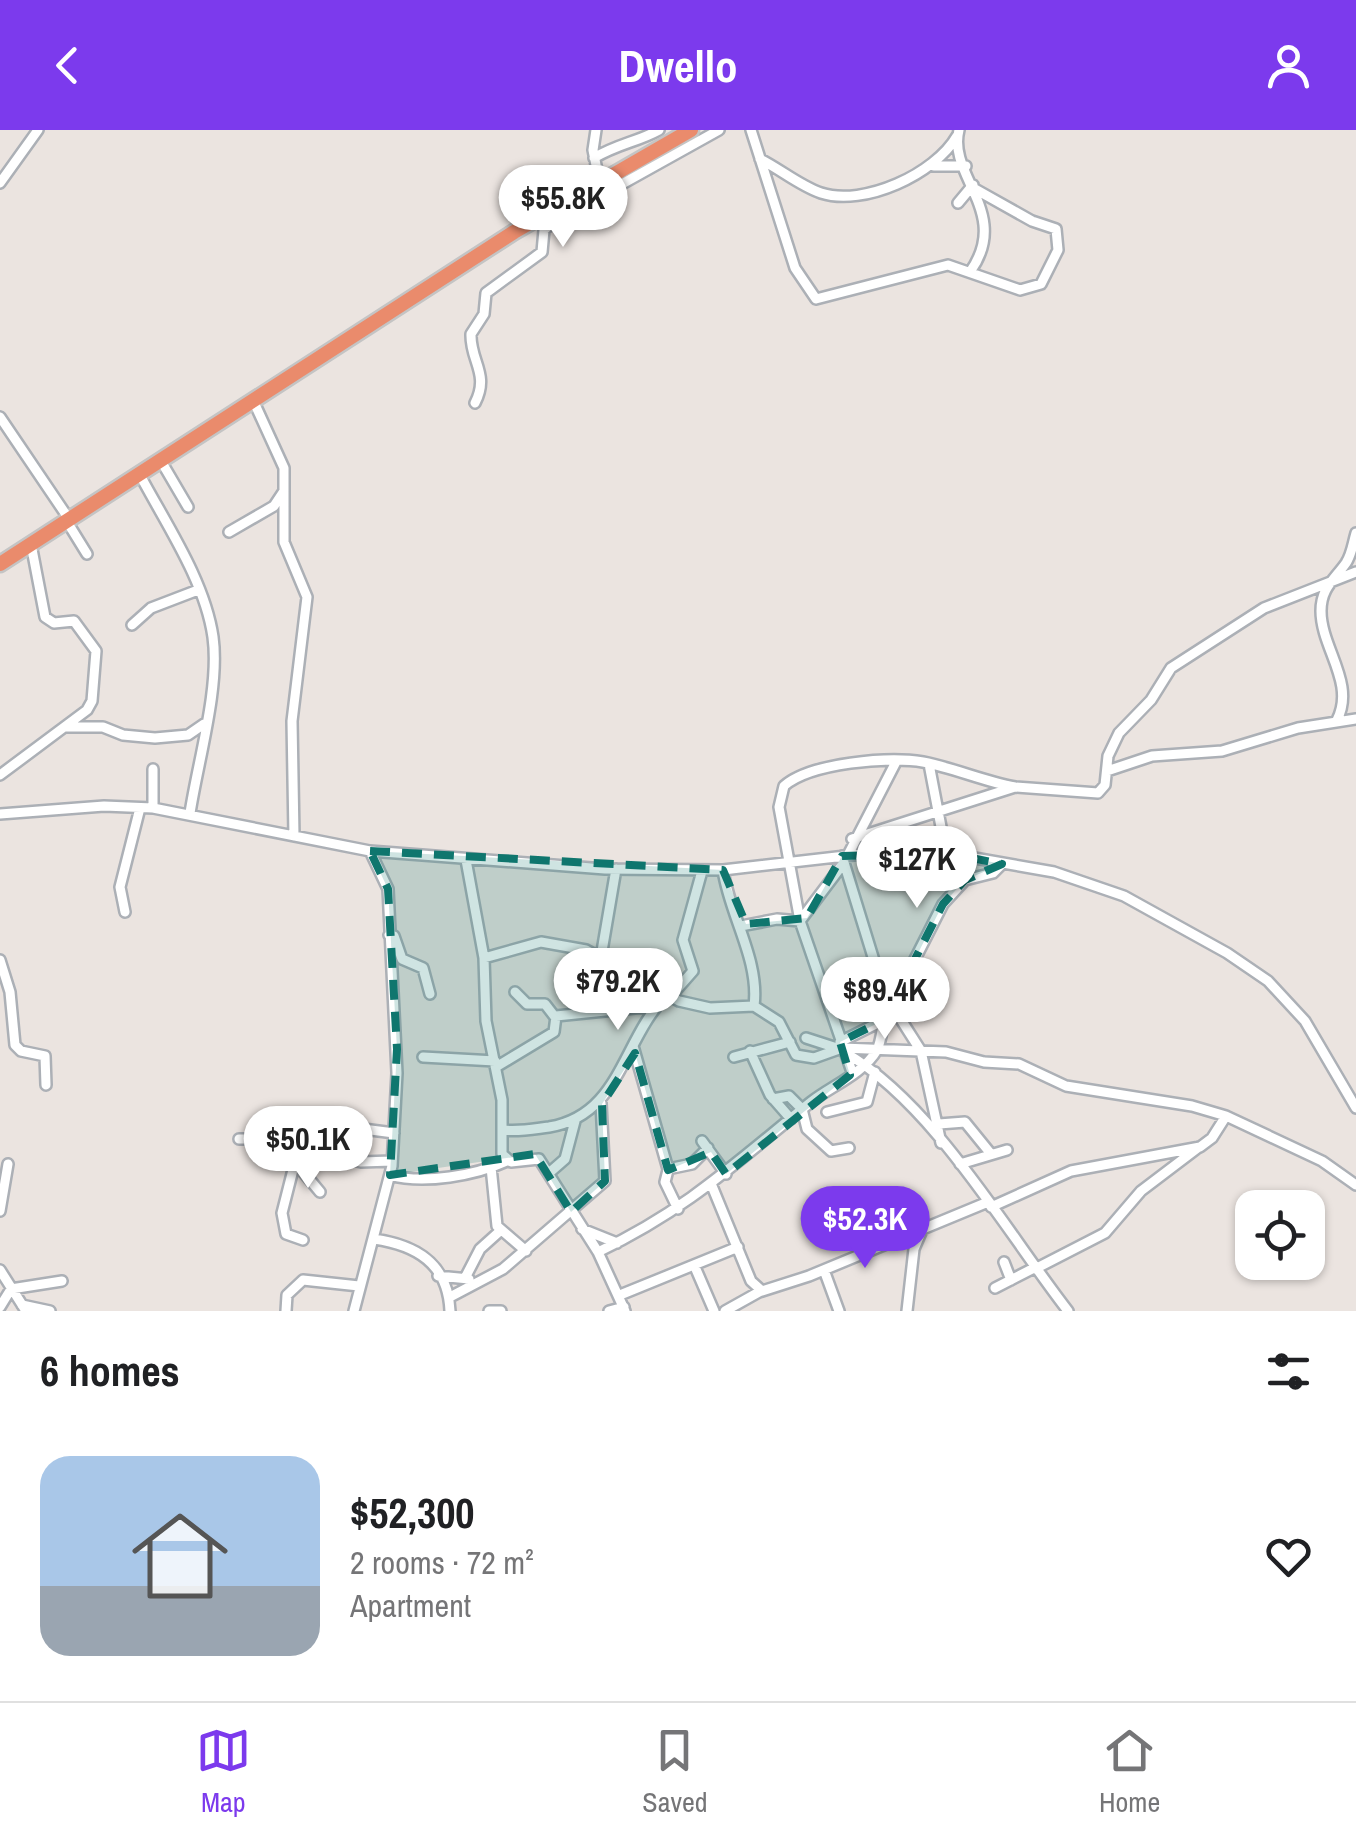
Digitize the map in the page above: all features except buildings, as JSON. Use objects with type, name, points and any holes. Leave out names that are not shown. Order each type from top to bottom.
[{"type":"highway","points":[[0,565],[599,180],[691,130]]},
{"type":"street","points":[[0,183],[38,130]]},
{"type":"street","points":[[596,130],[594,158],[599,180]]},
{"type":"street","points":[[594,158],[622,142],[636,142],[660,130]]},
{"type":"street","points":[[475,403],[482,370],[470,334],[484,314],[486,294],[542,252],[544,230],[552,222],[719,130]]},
{"type":"street","points":[[751,130],[795,268],[816,299],[948,265],[1020,290],[1034,288],[1049,275],[1059,240],[1052,226],[1027,219],[974,187]]},
{"type":"street","points":[[759,158],[827,195],[876,189],[915,178],[934,166],[958,133]]},
{"type":"street","points":[[958,133],[983,214],[980,258],[970,272]]},
{"type":"street","points":[[934,166],[966,166]]},
{"type":"street","points":[[958,204],[974,187]]},
{"type":"street","points":[[253,400],[284,468],[284,542],[305,588],[308,610],[292,721],[294,836]]},
{"type":"street","points":[[0,416],[87,554]]},
{"type":"street","points":[[161,462],[188,507]]},
{"type":"street","points":[[140,474],[198,590],[214,650],[190,813]]},
{"type":"street","points":[[229,532],[274,506],[285,489]]},
{"type":"street","points":[[1338,720],[1342,692],[1321,616],[1330,580],[1348,561],[1356,533]]},
{"type":"street","points":[[0,775],[91,705],[96,650],[74,621],[54,622],[46,617],[31,544]]},
{"type":"street","points":[[852,1072],[800,922],[779,807],[784,786],[831,766],[897,760],[930,764],[1015,787],[1089,796],[1103,790],[1119,732],[1151,700],[1171,668],[1264,608],[1356,572]]},
{"type":"street","points":[[132,625],[151,608],[198,590]]},
{"type":"street","points":[[1107,771],[1152,756],[1222,751],[1338,720],[1356,719]]},
{"type":"street","points":[[63,727],[104,727],[123,736],[155,738],[193,734],[204,723]]},
{"type":"street","points":[[800,922],[844,858],[897,760]]},
{"type":"street","points":[[930,764],[936,814],[946,852]]},
{"type":"street","points":[[153,768],[153,808]]},
{"type":"street","points":[[852,839],[1015,787]]},
{"type":"street","points":[[125,912],[120,887],[140,808]]},
{"type":"street","points":[[0,814],[153,808],[370,851],[616,869],[724,870],[786,861],[946,852],[1054,872],[1107,889],[1227,952],[1268,981],[1305,1021],[1356,1108]]},
{"type":"street","points":[[354,1311],[390,1174],[397,1049],[388,889],[370,851]]},
{"type":"street","points":[[844,858],[890,1004],[921,1051],[942,1143]]},
{"type":"street","points":[[466,860],[484,958],[484,1004],[503,1130],[502,1154],[507,1162]]},
{"type":"street","points":[[598,1252],[712,1186],[802,1109],[863,1064],[878,1049],[890,1004],[944,904],[965,880],[995,872],[1002,864]]},
{"type":"street","points":[[590,1010],[616,869]]},
{"type":"street","points":[[503,1130],[575,1121],[602,1102],[655,1006],[693,971],[683,940],[702,870]]},
{"type":"street","points":[[724,870],[741,926],[754,1006]]},
{"type":"street","points":[[741,926],[777,919],[800,922]]},
{"type":"street","points":[[389,935],[394,936],[402,958],[422,968],[430,994]]},
{"type":"street","points":[[484,958],[544,941],[600,956],[669,995],[710,1008],[754,1006],[779,1022],[796,1054],[808,1059],[842,1048],[884,1020]]},
{"type":"street","points":[[0,960],[10,992],[16,1045],[21,1052],[45,1056],[46,1085]]},
{"type":"street","points":[[424,1057],[495,1064],[556,1031],[555,1017],[545,1004],[528,1004],[515,992]]},
{"type":"street","points":[[555,1017],[590,1010],[655,1006]]},
{"type":"street","points":[[806,1038],[842,1048],[921,1051],[1019,1064],[1066,1086],[1192,1106],[1226,1116],[1322,1161],[1356,1186]]},
{"type":"street","points":[[734,1057],[790,1042]]},
{"type":"street","points":[[632,1046],[668,1170],[666,1184],[678,1209]]},
{"type":"street","points":[[842,1048],[874,1072],[942,1143],[1068,1311]]},
{"type":"street","points":[[750,1050],[773,1099],[791,1119]]},
{"type":"street","points":[[828,1112],[867,1102],[874,1072]]},
{"type":"street","points":[[773,1099],[787,1094],[802,1109],[806,1128],[831,1151],[849,1148]]},
{"type":"street","points":[[450,1297],[526,1251],[606,1181],[602,1102]]},
{"type":"street","points":[[995,1288],[1104,1233],[1141,1191],[1212,1138],[1226,1116]]},
{"type":"street","points":[[549,1173],[565,1160],[575,1121]]},
{"type":"street","points":[[940,1124],[965,1122],[991,1154]]},
{"type":"street","points":[[303,1240],[288,1235],[282,1222],[300,1151],[340,1126],[394,1134]]},
{"type":"street","points":[[239,1139],[261,1139],[361,1162],[392,1161]]},
{"type":"street","points":[[668,1170],[692,1164],[705,1145],[726,1174]]},
{"type":"street","points":[[724,1311],[762,1291],[1071,1172],[1200,1147]]},
{"type":"street","points":[[960,1164],[1007,1150]]},
{"type":"street","points":[[390,1174],[408,1178],[537,1158],[598,1252],[620,1295],[625,1309],[609,1311]]},
{"type":"street","points":[[295,1162],[320,1192]]},
{"type":"street","points":[[0,1211],[8,1164]]},
{"type":"street","points":[[491,1167],[500,1231],[526,1251]]},
{"type":"street","points":[[712,1186],[751,1281],[762,1291]]},
{"type":"street","points":[[908,1311],[914,1249],[922,1228]]},
{"type":"street","points":[[582,1229],[617,1243]]},
{"type":"street","points":[[465,1278],[480,1250],[500,1231]]},
{"type":"street","points":[[374,1238],[418,1249],[450,1297],[450,1311]]},
{"type":"street","points":[[620,1295],[738,1247]]},
{"type":"street","points":[[1004,1262],[1011,1280]]},
{"type":"street","points":[[695,1267],[714,1311]]},
{"type":"street","points":[[0,1270],[24,1308],[50,1311]]},
{"type":"street","points":[[824,1270],[839,1311]]},
{"type":"street","points":[[438,1276],[482,1280]]},
{"type":"street","points":[[286,1311],[286,1296],[303,1280],[359,1286]]},
{"type":"street","points":[[11,1288],[62,1282]]},
{"type":"street","points":[[0,1307],[11,1288]]},
{"type":"street","points":[[489,1311],[500,1311]]},
{"type":"highlighted area","points":[[370,851],[723,870],[746,924],[807,918],[842,856],[946,853],[1002,864],[965,880],[943,904],[884,1020],[840,1042],[850,1075],[726,1174],[711,1152],[668,1170],[635,1053],[602,1104],[605,1181],[571,1212],[535,1154],[390,1175],[397,1049],[388,889]]}]
